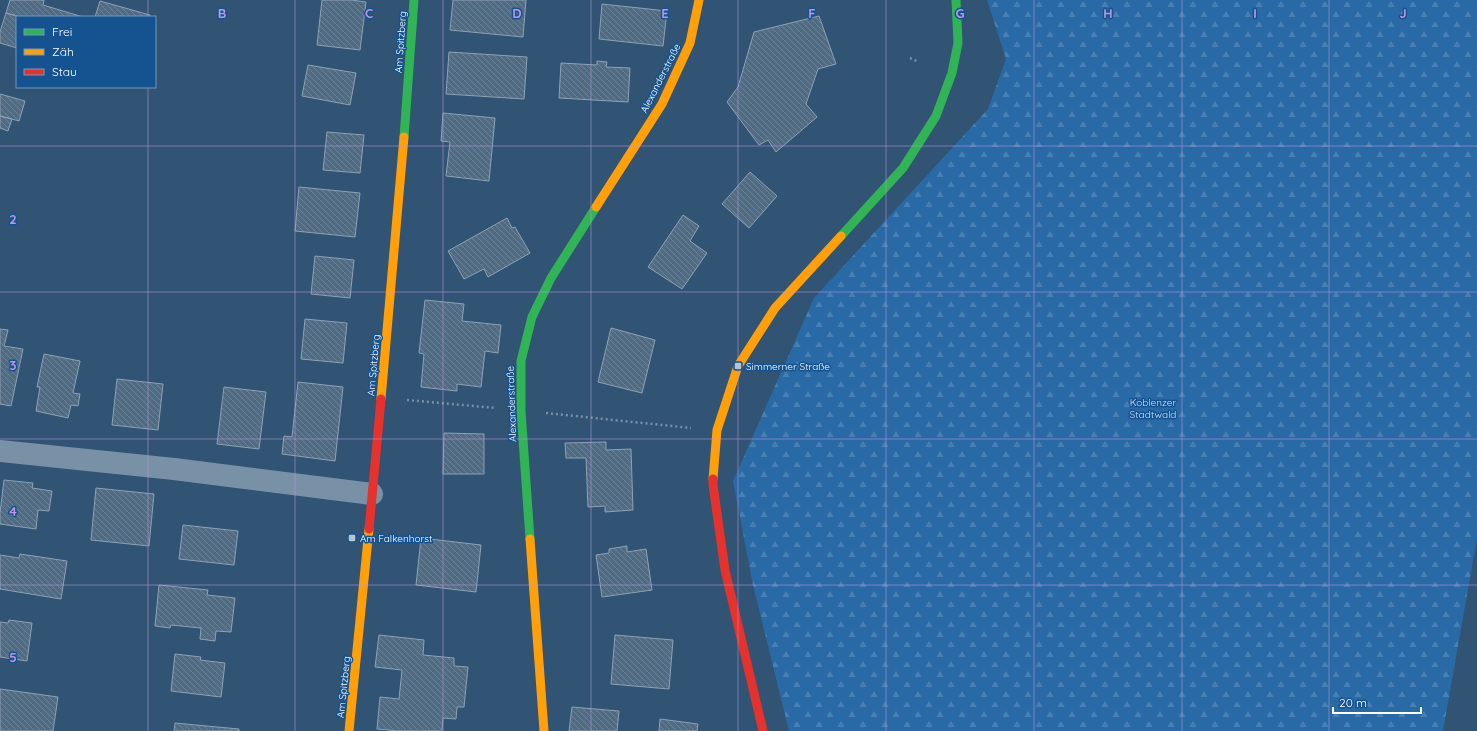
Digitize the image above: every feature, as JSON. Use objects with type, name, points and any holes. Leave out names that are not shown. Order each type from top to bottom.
[{"type":"street","name":"Am Spitzberg","points":[[350,731],[404,140],[414,0]]},
{"type":"street","name":"Alexanderstraße","points":[[544,731],[521,410],[521,361],[532,317],[551,278],[662,104],[690,43],[699,0]]},
{"type":"street","points":[[763,731],[725,570],[713,485],[717,430],[738,366],[775,308],[903,168],[936,116],[952,73],[958,43],[956,0]]},
{"type":"street","points":[[0,451],[174,469],[372,494]]},
{"type":"path","points":[[910,58],[919,62]]},
{"type":"green space","name":"Koblenzer Stadtwald","points":[[987,0],[1477,0],[1477,538],[1443,731],[789,731],[753,585],[733,481],[814,298],[988,109],[1006,59]]},
{"type":"building","points":[[10,0],[44,0],[43,5],[80,16],[16,16],[6,13]]},
{"type":"building","points":[[322,0],[351,0],[366,2],[360,50],[317,45]]},
{"type":"building","points":[[453,0],[526,0],[523,37],[450,30]]},
{"type":"building","points":[[100,1],[150,15],[150,16],[95,16]]},
{"type":"building","points":[[602,4],[667,11],[663,46],[599,39]]},
{"type":"building","points":[[6,13],[16,16],[16,48],[0,43],[0,32]]},
{"type":"building","points":[[819,16],[836,64],[818,69],[806,104],[817,117],[776,152],[768,140],[759,145],[727,102],[738,87],[754,32]]},
{"type":"building","points":[[449,52],[527,57],[524,99],[446,94]]},
{"type":"building","points":[[597,61],[607,62],[606,67],[630,68],[628,102],[559,98],[561,63],[597,65]]},
{"type":"building","points":[[308,65],[356,73],[350,105],[302,96]]},
{"type":"building","points":[[0,94],[25,101],[19,121],[0,116]]},
{"type":"building","points":[[443,113],[495,118],[489,181],[446,176],[450,142],[441,141]]},
{"type":"building","points":[[0,116],[12,119],[8,131],[0,128]]},
{"type":"building","points":[[327,132],[364,135],[360,173],[323,170]]},
{"type":"building","points":[[750,172],[777,196],[749,228],[722,204]]},
{"type":"building","points":[[299,187],[360,193],[355,237],[295,231]]},
{"type":"building","points":[[683,215],[699,226],[690,241],[707,253],[682,289],[648,267]]},
{"type":"building","points":[[507,218],[512,228],[515,227],[530,253],[488,277],[484,269],[464,279],[448,251]]},
{"type":"building","points":[[315,256],[354,260],[350,298],[311,294]]},
{"type":"building","points":[[425,300],[464,304],[462,321],[501,325],[498,353],[485,351],[481,387],[457,384],[457,391],[421,387],[424,354],[419,353]]},
{"type":"building","points":[[305,319],[347,323],[343,363],[301,359]]},
{"type":"building","points":[[611,328],[655,340],[642,393],[598,382]]},
{"type":"building","points":[[0,329],[8,330],[4,346],[23,349],[11,406],[0,404]]},
{"type":"building","points":[[44,354],[80,361],[73,393],[80,394],[78,406],[71,405],[68,418],[36,411],[40,387],[37,387]]},
{"type":"building","points":[[117,379],[163,384],[158,430],[112,425]]},
{"type":"building","points":[[298,382],[343,387],[335,461],[282,454],[284,436],[292,437]]},
{"type":"building","points":[[224,387],[266,392],[259,449],[217,444]]},
{"type":"building","points":[[444,433],[484,434],[484,474],[443,474]]},
{"type":"building","points":[[606,442],[606,450],[631,449],[633,510],[605,512],[605,506],[588,507],[586,458],[566,458],[565,443]]},
{"type":"building","points":[[4,480],[33,483],[32,488],[52,491],[49,511],[38,510],[36,529],[0,524]]},
{"type":"building","points":[[96,488],[154,494],[149,546],[91,540]]},
{"type":"building","points":[[183,525],[238,531],[234,565],[179,559]]},
{"type":"building","points":[[421,538],[481,545],[476,592],[416,585]]},
{"type":"building","points":[[627,546],[627,552],[646,549],[652,590],[602,597],[596,555],[609,553],[609,549]]},
{"type":"building","points":[[20,554],[67,561],[61,599],[0,589],[0,555],[19,558]]},
{"type":"building","points":[[159,585],[208,590],[207,595],[235,598],[231,632],[216,631],[215,641],[200,639],[201,628],[171,625],[170,628],[155,626]]},
{"type":"building","points":[[9,620],[32,623],[27,661],[0,657],[0,622],[8,623]]},
{"type":"building","points":[[379,635],[424,640],[423,655],[454,658],[454,666],[468,667],[464,707],[457,707],[456,719],[443,718],[442,731],[399,731],[377,729],[380,697],[399,699],[402,670],[375,667]]},
{"type":"building","points":[[615,635],[673,640],[669,689],[611,684]]},
{"type":"building","points":[[175,654],[201,657],[200,660],[225,663],[221,697],[171,691]]},
{"type":"building","points":[[0,689],[58,697],[53,731],[0,731]]},
{"type":"building","points":[[572,707],[619,711],[617,731],[569,731]]},
{"type":"building","points":[[660,719],[698,724],[697,731],[659,731]]},
{"type":"building","points":[[175,723],[239,729],[239,731],[174,731]]},
{"type":"traffic: fast","points":[[404,137],[414,0]]},
{"type":"traffic: fast","points":[[841,236],[903,168],[936,116],[952,73],[958,43],[956,0]]},
{"type":"traffic: fast","points":[[530,539],[521,411],[521,361],[532,317],[551,278],[596,207]]},
{"type":"traffic: slow","points":[[596,207],[662,104],[690,43],[699,0]]},
{"type":"traffic: slow","points":[[381,399],[404,137]]},
{"type":"traffic: slow","points":[[713,479],[717,430],[738,366],[775,308],[841,236]]},
{"type":"traffic: slow","points":[[349,731],[369,529]]},
{"type":"traffic: slow","points":[[530,539],[544,731]]},
{"type":"traffic: jam","points":[[369,529],[381,399]]},
{"type":"traffic: jam","points":[[713,479],[725,570],[763,731]]},
{"type":"place","name":"Simmerner Straße","points":[[738,366]]},
{"type":"place","name":"Am Falkenhorst","points":[[352,538]]}]
